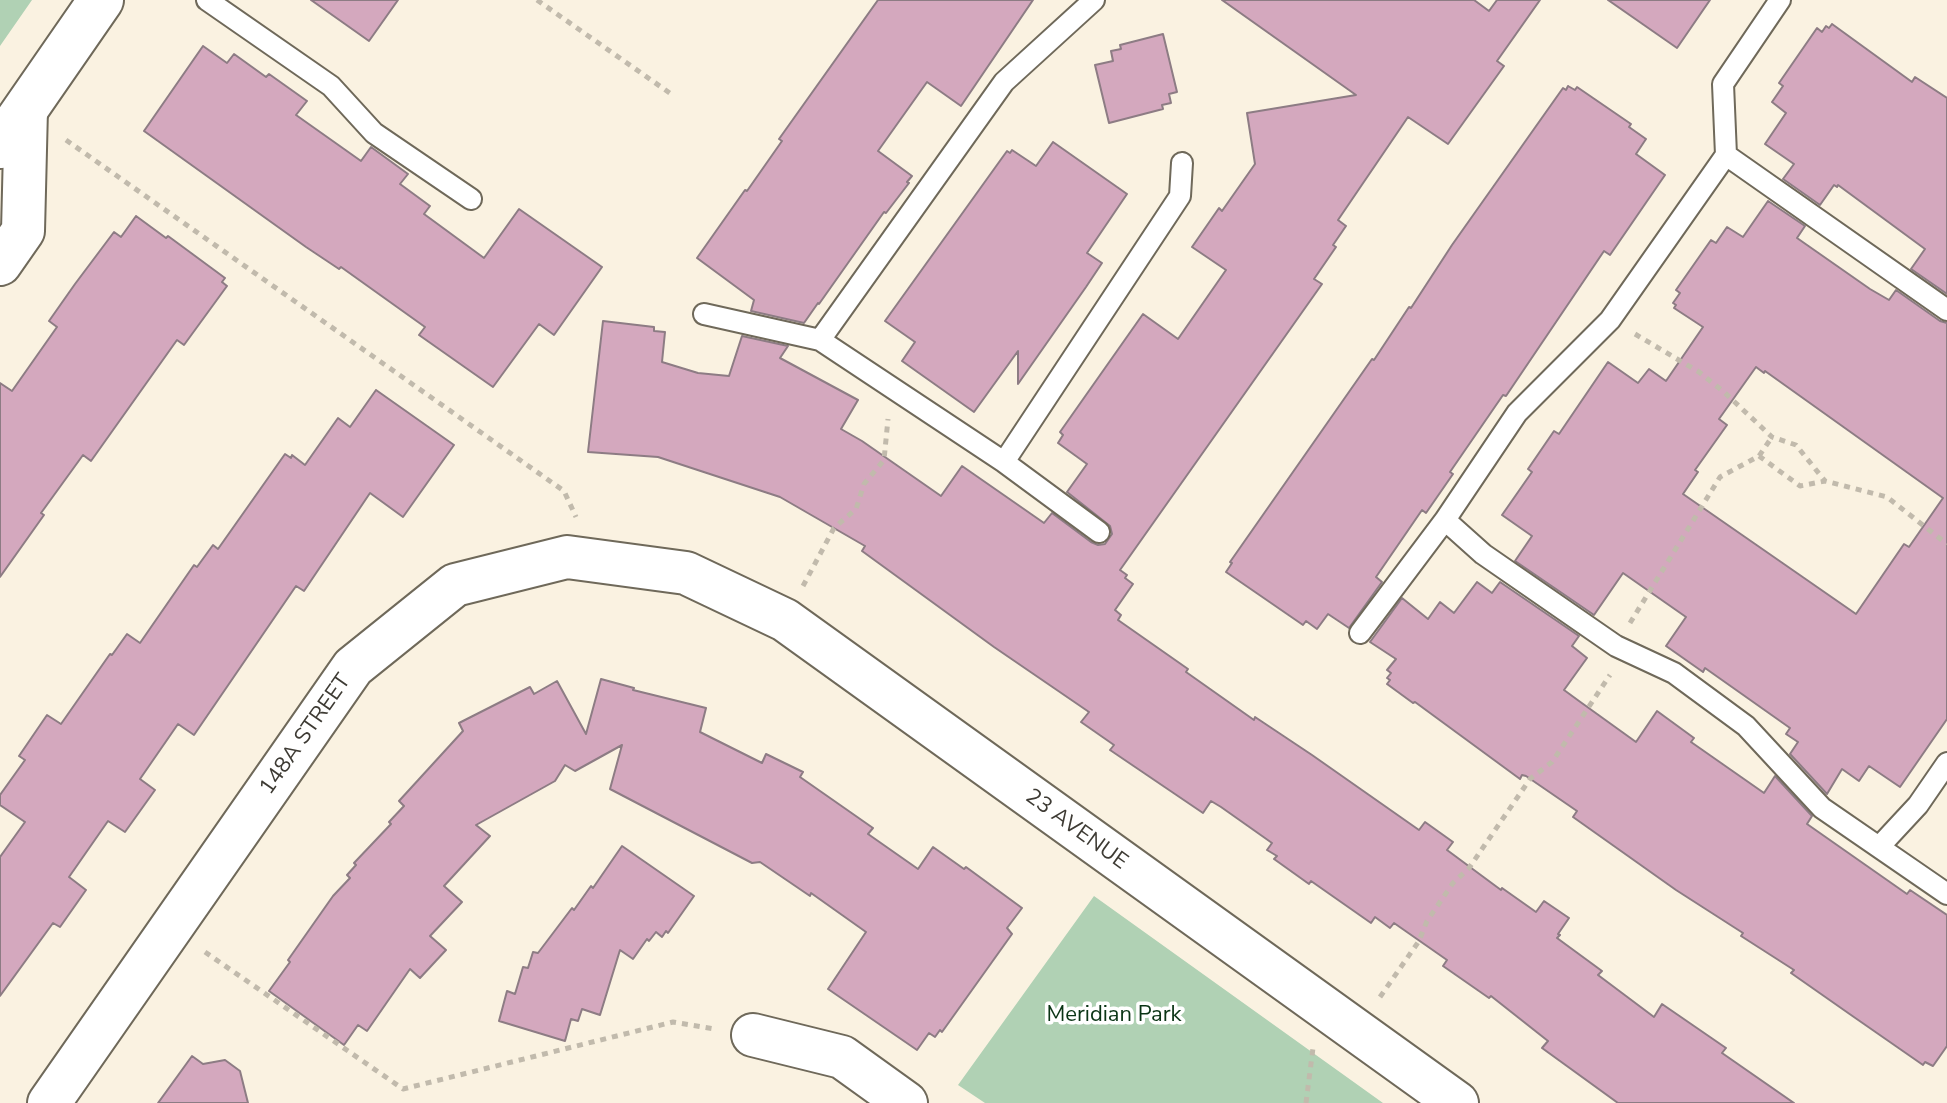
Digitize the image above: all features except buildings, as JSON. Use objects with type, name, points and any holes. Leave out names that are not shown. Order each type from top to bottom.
[{"type":"main road","points":[[0,146],[42,122],[101,0]]},
{"type":"street","points":[[0,264],[23,231],[42,122]]},
{"type":"street","name":"148A STREET","points":[[49,1103],[353,667],[455,585],[567,557],[686,573]]},
{"type":"street","name":"23 AVENUE","points":[[686,573],[785,620],[1457,1103]]},
{"type":"street","points":[[753,1035],[842,1057],[906,1103]]},
{"type":"lane","points":[[207,0],[331,86],[374,133],[471,199]]},
{"type":"lane","points":[[820,340],[1004,82],[1094,0]]},
{"type":"lane","points":[[1360,633],[1445,520],[1517,413],[1610,320],[1726,155],[1723,84],[1780,0]]},
{"type":"lane","points":[[1726,155],[1947,310]]},
{"type":"lane","points":[[1004,462],[1180,196],[1182,163]]},
{"type":"lane","points":[[704,314],[820,340],[1004,462],[1099,532]]},
{"type":"lane","points":[[1445,520],[1483,554],[1616,646],[1674,673],[1746,726],[1822,808],[1947,894]]},
{"type":"lane","points":[[1879,847],[1918,805],[1947,763]]},
{"type":"path","points":[[537,0],[674,96]]},
{"type":"path","points":[[42,122],[564,491],[579,523]]},
{"type":"path","points":[[1610,320],[1699,372],[1772,437],[1796,445],[1825,481]]},
{"type":"path","points":[[803,586],[834,528],[856,509],[864,484],[884,460],[888,419],[902,394]]},
{"type":"path","points":[[1379,998],[1419,941],[1427,921],[1453,883],[1469,868],[1530,779],[1552,762],[1616,667],[1616,646],[1720,477],[1759,456],[1772,437]]},
{"type":"path","points":[[1759,456],[1800,486],[1825,481],[1887,497],[1947,544]]},
{"type":"path","points":[[171,929],[403,1089],[673,1022],[753,1035]]},
{"type":"path","points":[[1306,1103],[1314,1045],[1333,1015]]},
{"type":"green space","points":[[0,0],[32,0],[0,46]]},
{"type":"green space","name":"Meridian Park","points":[[1094,896],[1383,1103],[985,1103],[958,1085]]}]
